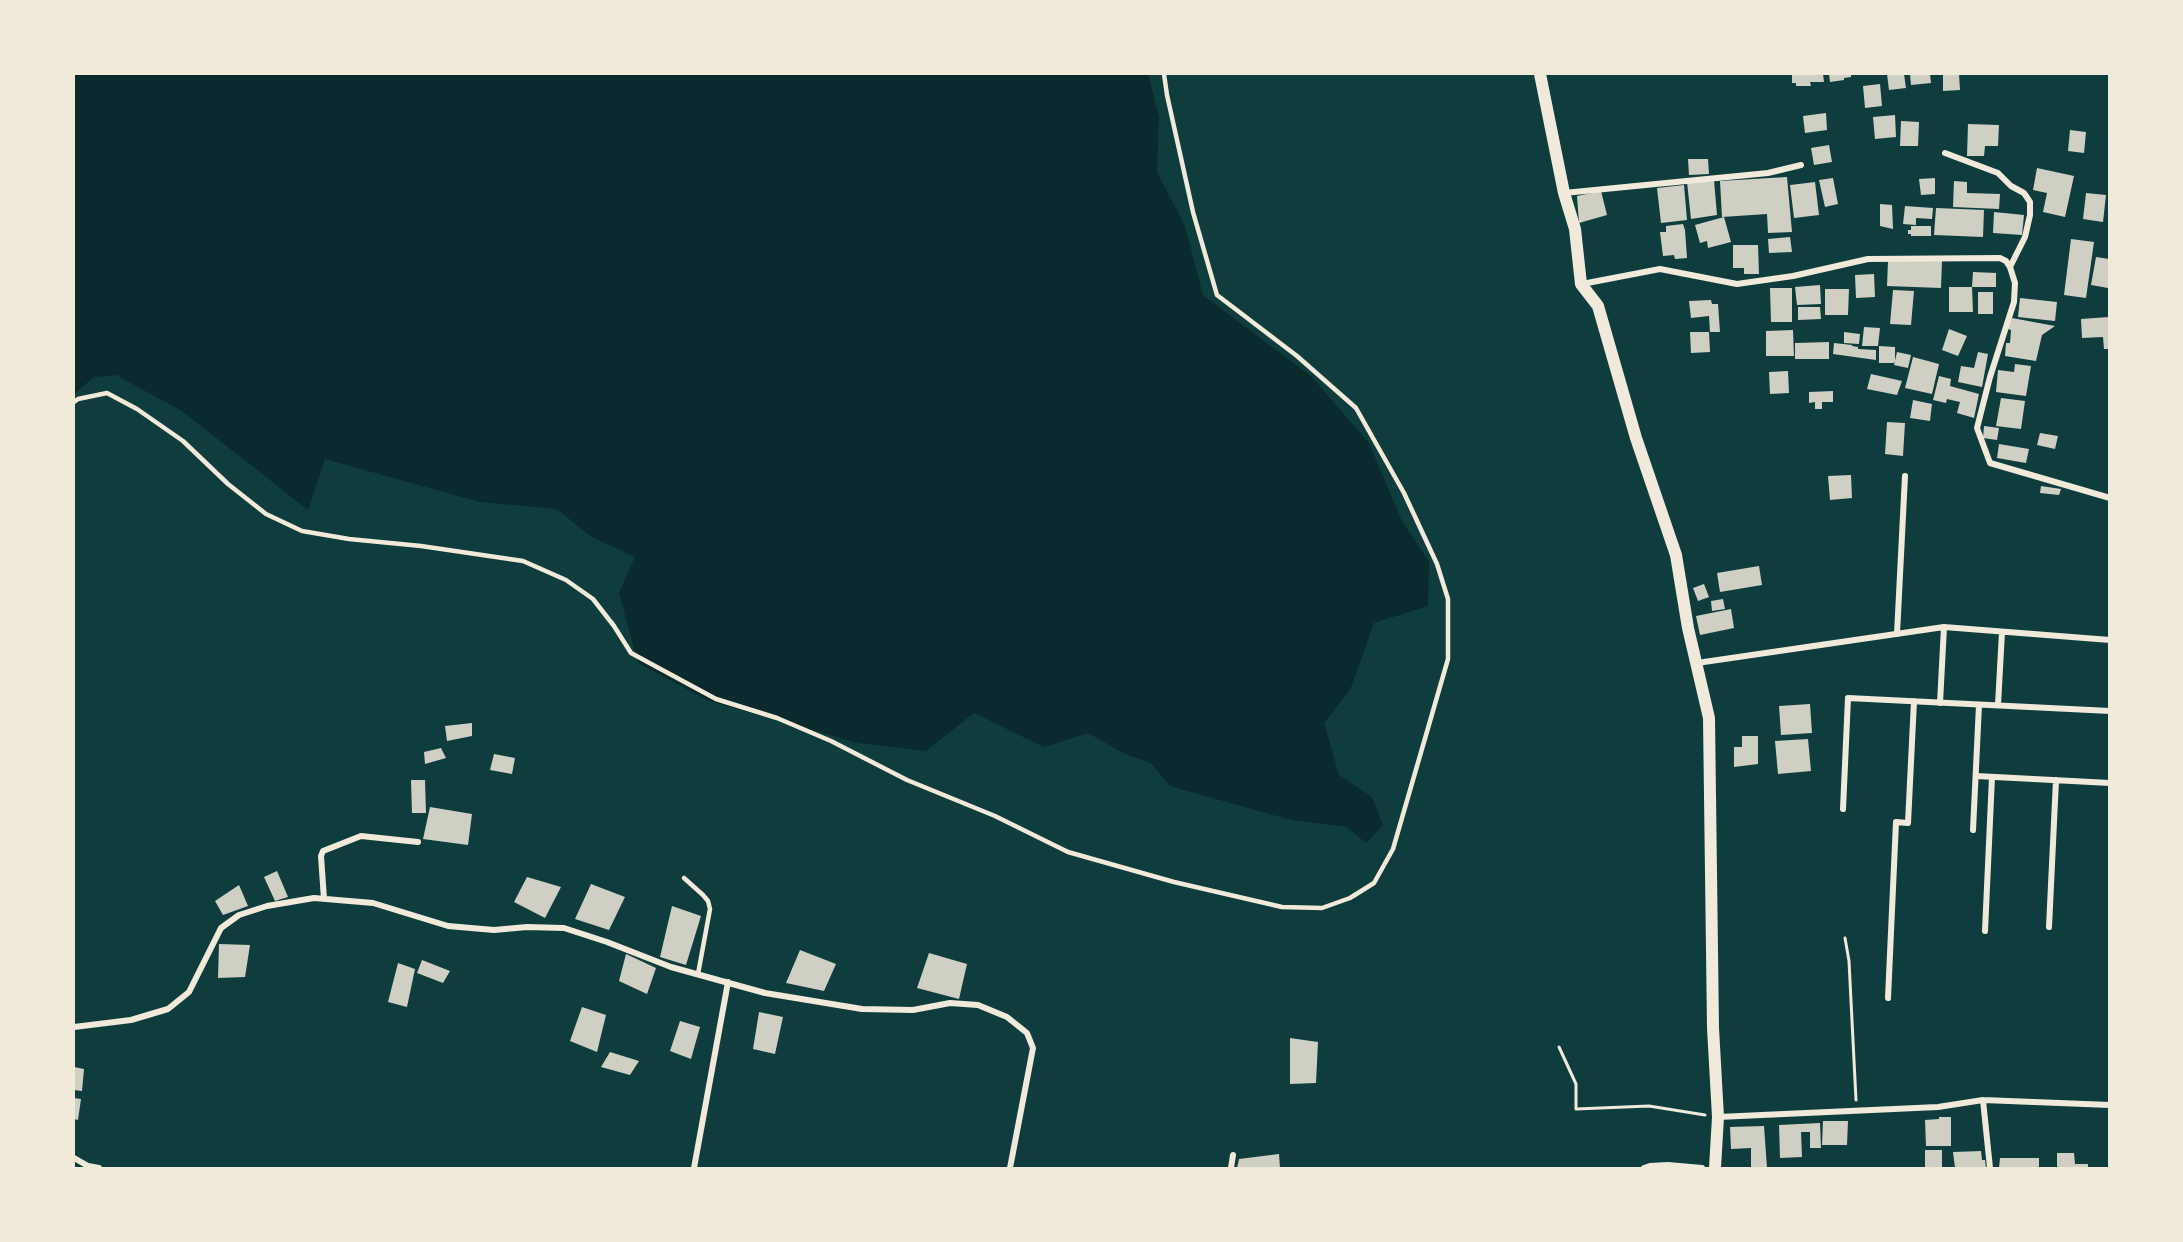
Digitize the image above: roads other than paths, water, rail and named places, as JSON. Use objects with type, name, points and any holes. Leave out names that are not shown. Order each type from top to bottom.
[{"type":"main road","points":[[1540,74],[1564,193],[1575,229],[1581,284],[1598,306],[1636,438],[1676,555],[1696,663],[1709,718],[1713,1028],[1718,1117],[1715,1168]]},
{"type":"street","points":[[1945,153],[1998,173],[2024,193],[2030,202],[2030,215],[2025,237],[2010,267]]},
{"type":"street","points":[[1564,193],[1768,173],[1801,165]]},
{"type":"street","points":[[1581,284],[1660,269],[1737,284],[1793,276],[1868,259],[2000,258],[2010,267],[2015,283],[2014,302],[1990,377],[1977,428],[1990,463],[2109,498]]},
{"type":"street","points":[[1898,634],[1905,476]]},
{"type":"street","points":[[1696,663],[1944,627],[2109,640]]},
{"type":"street","points":[[1940,703],[1944,627]]},
{"type":"street","points":[[1998,705],[2002,632]]},
{"type":"street","points":[[1842,809],[1848,698],[2109,711]]},
{"type":"street","points":[[1888,998],[1896,822],[1908,823],[1914,701]]},
{"type":"street","points":[[1973,830],[1979,705]]},
{"type":"street","points":[[1976,776],[2109,783]]},
{"type":"street","points":[[1984,931],[1992,777]]},
{"type":"street","points":[[2049,927],[2056,780]]},
{"type":"street","points":[[324,899],[321,856],[323,851],[361,836],[418,842]]},
{"type":"street","points":[[74,1027],[131,1020],[168,1009],[189,992],[221,928],[239,915],[267,906],[314,898],[374,903],[448,926],[494,930],[527,927],[564,928],[671,967],[765,993],[861,1009],[913,1010],[950,1003],[978,1005],[1007,1017],[1027,1033],[1033,1048],[1010,1168]]},
{"type":"street","points":[[693,1168],[728,982]]},
{"type":"street","points":[[1983,1100],[1990,1168]]},
{"type":"street","points":[[1718,1117],[1938,1107],[1983,1100],[2109,1105]]},
{"type":"street","points":[[1231,1168],[1233,1155]]},
{"type":"street","points":[[74,1158],[88,1166],[99,1168]]},
{"type":"street","points":[[1644,1168],[1668,1165],[1702,1168]]},
{"type":"lane","points":[[74,402],[78,399],[107,393],[137,409],[183,441],[228,484],[266,514],[302,531],[523,561],[566,580],[593,599],[631,653],[716,699],[777,718],[831,741],[907,780],[995,816],[1068,852],[1174,882],[1282,907],[1322,908],[1350,898],[1374,883],[1393,849],[1448,658],[1449,599],[1437,564],[1404,493],[1356,408],[1298,356],[1217,295],[1193,212],[1164,74]]},
{"type":"lane","points":[[684,878],[703,895],[710,909],[698,974]]},
{"type":"water","points":[[74,74],[1148,74],[1159,117],[1157,172],[1185,226],[1203,295],[1311,376],[1369,443],[1401,519],[1429,562],[1428,606],[1374,623],[1350,690],[1324,723],[1339,775],[1372,797],[1383,825],[1366,843],[1347,827],[1291,820],[1170,786],[1151,763],[1125,754],[1088,733],[1044,747],[974,713],[926,751],[858,743],[709,701],[638,663],[619,593],[635,557],[590,536],[557,509],[480,502],[325,459],[308,510],[182,411],[116,375],[94,377],[74,394]]}]
